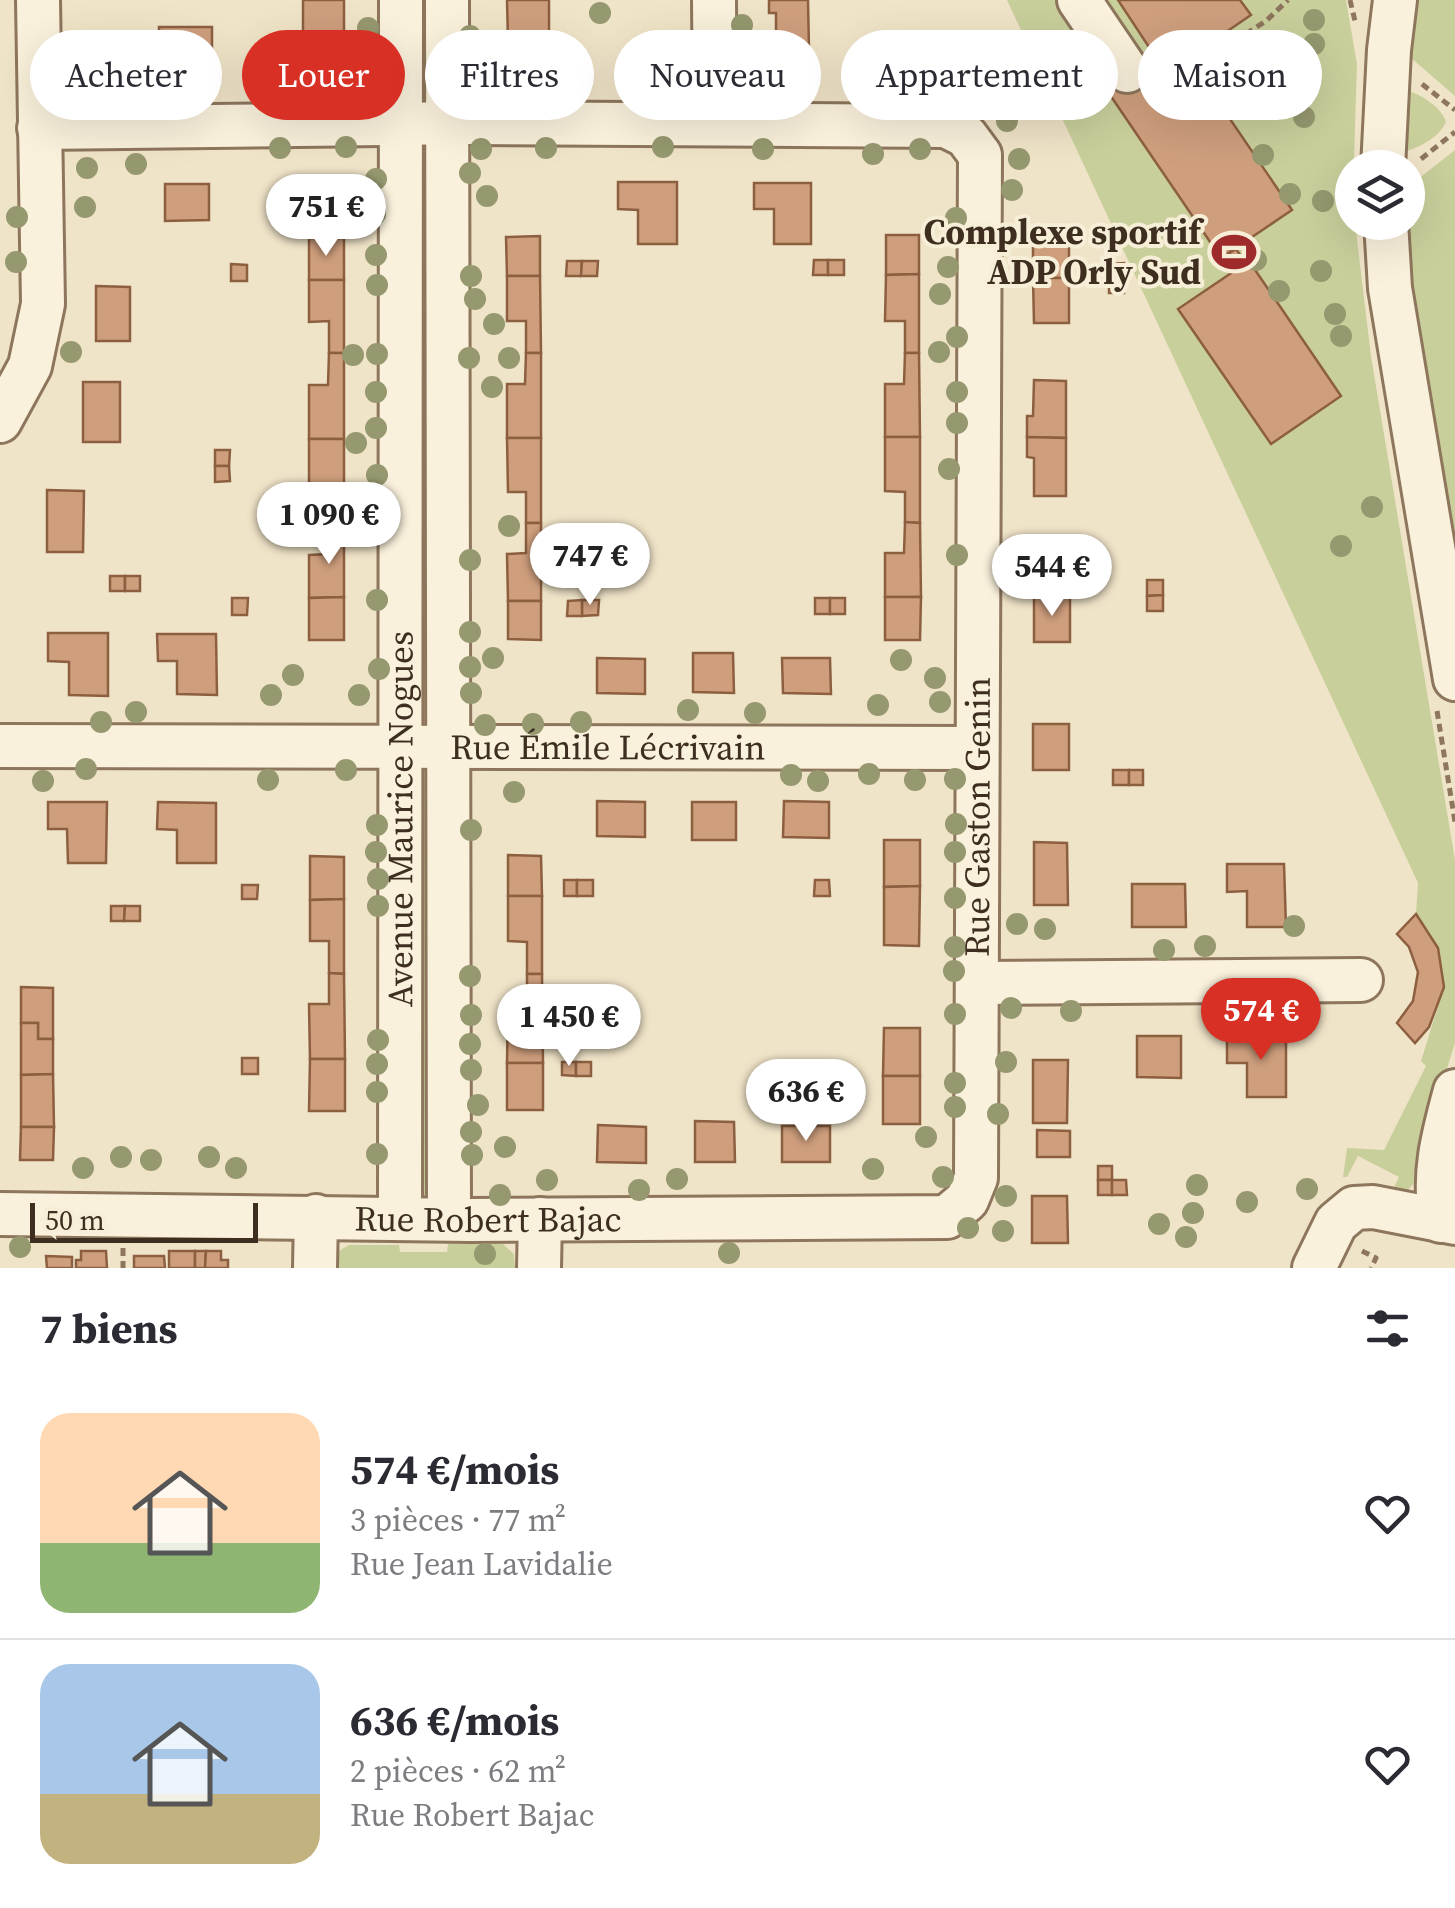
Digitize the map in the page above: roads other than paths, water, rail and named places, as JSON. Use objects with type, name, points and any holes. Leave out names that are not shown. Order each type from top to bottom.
[{"type":"street","points":[[3,409],[30,366],[42,304],[38,0]]},
{"type":"street","name":"Avenue Maurice Nogues","points":[[400,1219],[401,0]]},
{"type":"street","name":"Avenue Maurice Nogues","points":[[446,0],[449,1219]]},
{"type":"street","points":[[38,128],[715,124],[714,0]]},
{"type":"street","points":[[1080,0],[1127,72]]},
{"type":"street","points":[[1395,0],[1389,50],[1398,150]]},
{"type":"street","name":"Rue Gaston Genin","points":[[715,124],[946,126],[966,136],[980,156],[976,1178],[967,1200]]},
{"type":"street","points":[[1387,240],[1390,288],[1455,680]]},
{"type":"street","name":"Rue Émile Lécrivain","points":[[0,746],[976,748]]},
{"type":"street","points":[[977,983],[1361,980]]},
{"type":"street","points":[[1448,1222],[1438,1202],[1439,1154],[1455,1091]]},
{"type":"street","name":"Rue Robert Bajac","points":[[0,1214],[540,1220],[947,1217],[967,1200]]},
{"type":"street","points":[[1314,1268],[1336,1223],[1354,1208],[1374,1207],[1448,1222]]},
{"type":"street","points":[[315,1268],[316,1216]]},
{"type":"street","points":[[540,1220],[540,1268]]},
{"type":"place","name":"Complexe sportif ADP Orly Sud","points":[[1234,252]]}]
